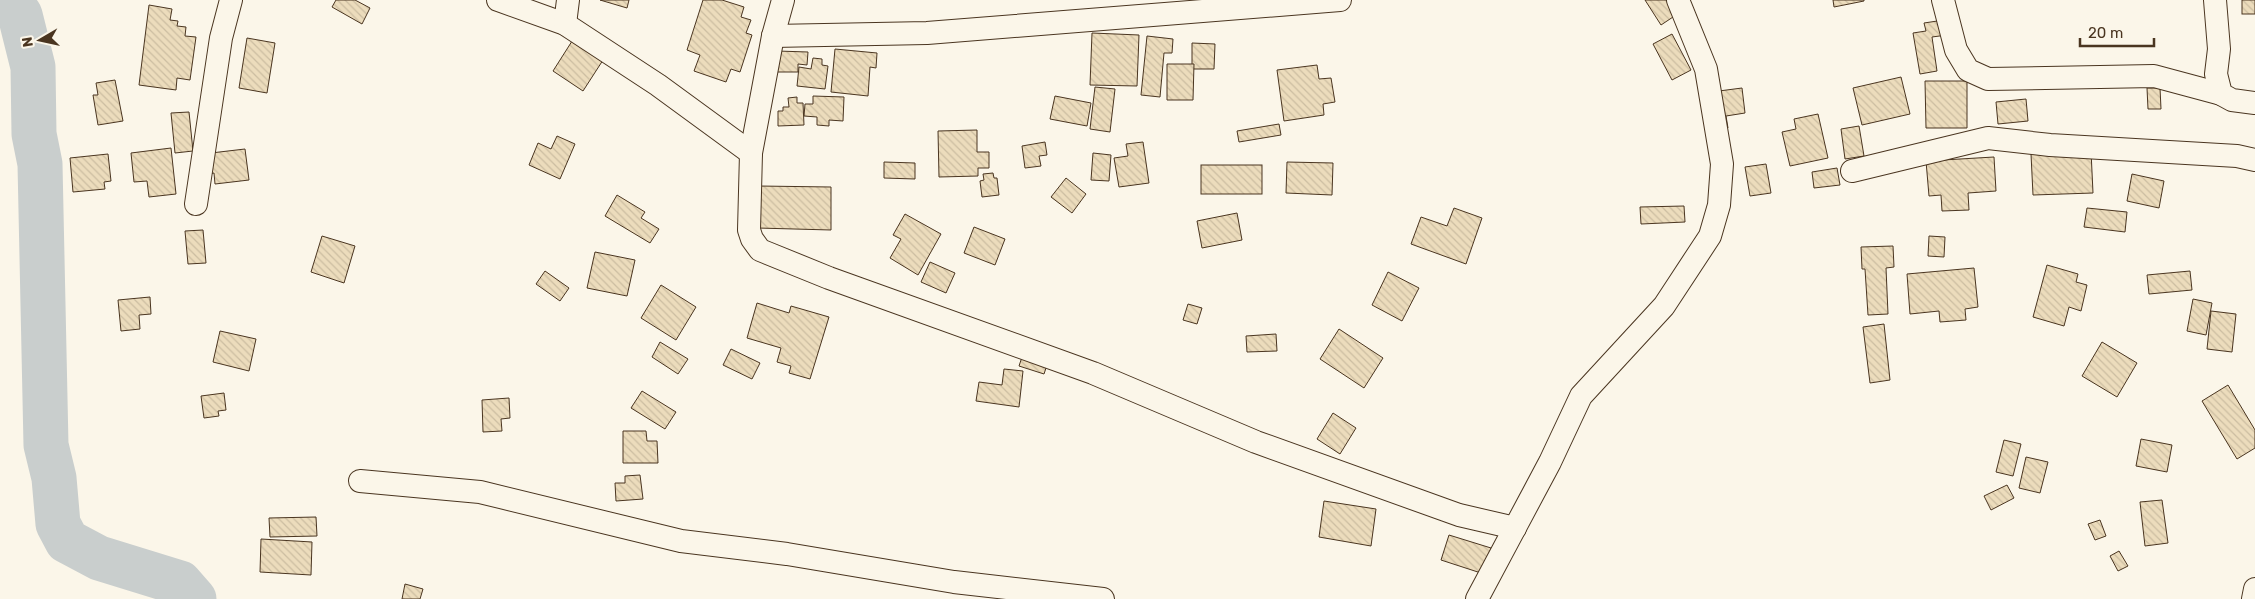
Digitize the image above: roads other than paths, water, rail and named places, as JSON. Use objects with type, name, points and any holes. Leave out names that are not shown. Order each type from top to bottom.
[{"type":"street","points":[[196,204],[220,38],[231,0]]},
{"type":"street","points":[[498,0],[565,24],[658,85],[751,153]]},
{"type":"street","points":[[565,24],[568,0]]},
{"type":"street","points":[[783,0],[773,36],[751,153],[749,230],[752,239],[760,250],[829,278],[1093,373],[1256,442],[1459,515],[1515,528]]},
{"type":"street","points":[[773,36],[927,33],[1340,0]]},
{"type":"street","points":[[1477,599],[1550,462],[1581,396],[1664,306],[1710,236],[1719,205],[1722,164],[1706,69],[1678,0]]},
{"type":"street","points":[[1944,0],[1956,50],[1968,70],[1988,80],[2154,76],[2221,94],[2232,100],[2255,103]]},
{"type":"street","points":[[2215,0],[2219,49],[2216,74],[2221,94]]},
{"type":"street","points":[[1852,171],[1988,138],[2050,145],[2237,156],[2255,160]]},
{"type":"street","points":[[360,481],[480,492],[600,523],[681,541],[787,554],[954,582],[1103,599]]},
{"type":"street","points":[[2253,599],[2255,589]]},
{"type":"waterway","points":[[9,0],[20,15],[33,67],[34,134],[40,164],[46,445],[54,478],[58,524],[67,541],[99,558],[180,583],[194,599]]}]
